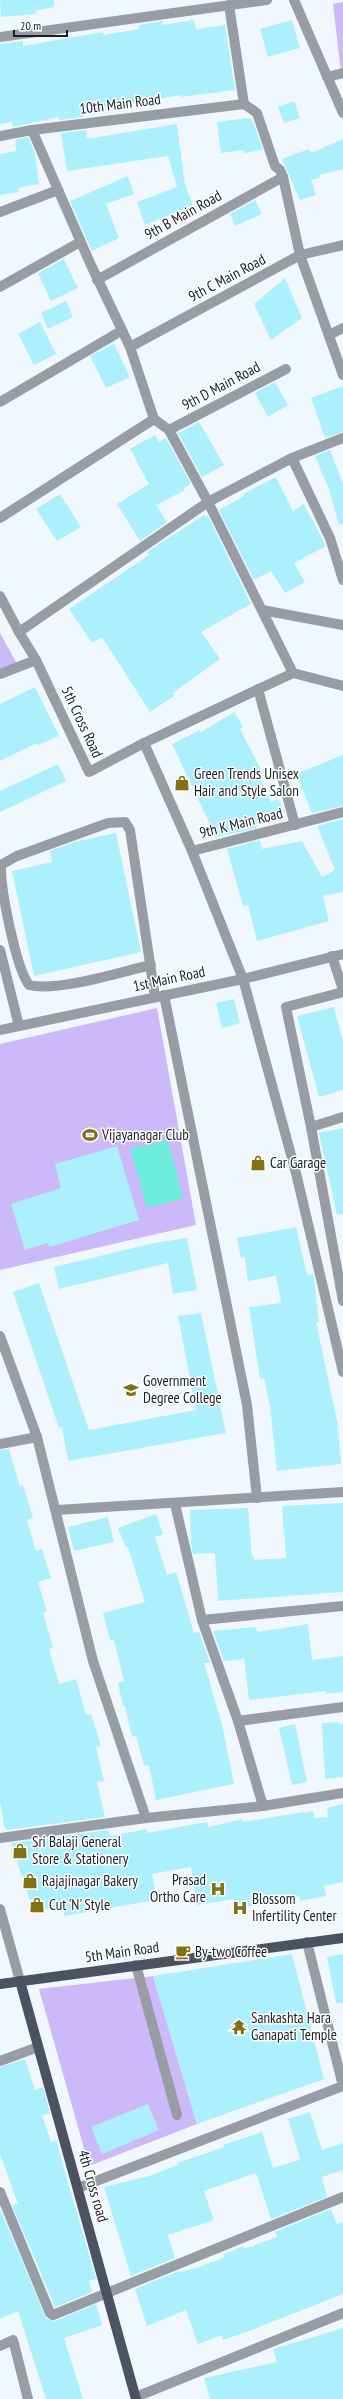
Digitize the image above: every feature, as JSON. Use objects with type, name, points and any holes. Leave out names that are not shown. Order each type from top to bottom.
[{"type":"main road","name":"5th Main Road","points":[[0,1984],[343,1938]]},
{"type":"main road","name":"4th Cross road","points":[[20,1981],[136,2398]]},
{"type":"street","points":[[0,37],[267,0]]},
{"type":"street","points":[[294,0],[343,113]]},
{"type":"street","points":[[229,5],[244,104],[257,113],[275,166],[280,170],[283,177],[300,255],[330,335],[343,375]]},
{"type":"street","points":[[327,77],[343,73]]},
{"type":"street","name":"10th Main Road","points":[[0,136],[32,130],[244,104]]},
{"type":"street","points":[[32,130],[97,280],[130,347],[154,419],[169,430],[208,502],[293,673]]},
{"type":"street","name":"9th B Main Road","points":[[97,280],[283,177]]},
{"type":"street","points":[[0,212],[58,190]]},
{"type":"street","points":[[0,288],[80,242]]},
{"type":"street","name":"9th C Main Road","points":[[130,347],[300,255],[343,245]]},
{"type":"street","points":[[330,335],[343,328]]},
{"type":"street","points":[[0,402],[121,331]]},
{"type":"street","name":"9th D Main Road","points":[[169,430],[286,369]]},
{"type":"street","points":[[0,518],[154,419]]},
{"type":"street","points":[[18,632],[208,502],[292,458],[343,438]]},
{"type":"street","points":[[292,458],[330,538],[343,580]]},
{"type":"street","name":"5th Cross Road","points":[[0,596],[18,632],[36,660],[89,772],[144,743]]},
{"type":"street","points":[[262,610],[343,625]]},
{"type":"street","points":[[0,674],[36,660]]},
{"type":"street","points":[[343,686],[293,673],[144,743],[192,851],[243,979],[296,1173],[342,1359],[343,1372]]},
{"type":"street","points":[[258,689],[295,825]]},
{"type":"street","name":"9th K Main Road","points":[[192,851],[343,812]]},
{"type":"street","points":[[151,965],[65,984],[38,987],[29,985],[20,971],[1,884],[1,865],[17,856],[108,823],[125,822],[130,830],[151,965],[160,996],[247,1405],[257,1498]]},
{"type":"street","points":[[0,950],[19,1026]]},
{"type":"street","name":"1st Main Road","points":[[0,1030],[243,979],[343,954]]},
{"type":"street","points":[[332,956],[343,991],[286,1007],[311,1127],[343,1301]]},
{"type":"street","points":[[311,1127],[343,1117]]},
{"type":"street","points":[[0,1336],[37,1438],[57,1510],[93,1662],[146,1818]]},
{"type":"street","points":[[0,1444],[37,1438]]},
{"type":"street","points":[[57,1510],[175,1504],[343,1492]]},
{"type":"street","points":[[175,1504],[202,1620],[238,1720],[263,1806]]},
{"type":"street","points":[[202,1620],[343,1606]]},
{"type":"street","points":[[238,1720],[343,1707]]},
{"type":"street","points":[[0,1838],[146,1818],[263,1806],[343,1793]]},
{"type":"street","points":[[0,1910],[20,1981]]},
{"type":"street","points":[[78,2188],[343,2086],[306,1942]]},
{"type":"street","points":[[136,1965],[178,2114]]},
{"type":"street","points":[[0,2060],[38,2047]]},
{"type":"street","points":[[0,2192],[50,2312],[53,2315],[343,2197]]},
{"type":"street","points":[[136,2398],[343,2313]]},
{"type":"street","points":[[0,2346],[13,2340],[28,2399]]},
{"type":"shaded area","points":[[343,2],[343,72],[341,73],[333,4]]},
{"type":"shaded area","points":[[0,633],[17,664],[0,670]]},
{"type":"shaded area","name":"Vijayanagar Club","points":[[157,1008],[196,1225],[0,1270],[0,1044]]},
{"type":"shaded area","points":[[168,1140],[183,1198],[147,1208],[130,1149]]},
{"type":"shaded area","points":[[153,1976],[197,2124],[89,2166],[39,1989]]},
{"type":"building","points":[[0,0],[54,0],[54,7],[35,11],[36,14],[1,17]]},
{"type":"building","points":[[194,20],[196,29],[225,25],[235,90],[181,97],[181,95],[91,110],[83,112],[84,117],[59,120],[59,117],[13,127],[12,122],[0,124],[0,44],[23,41],[23,46],[103,32],[104,35],[139,29],[139,25],[163,21],[163,25]]},
{"type":"building","points":[[292,20],[300,48],[268,57],[260,29]]},
{"type":"building","points":[[294,101],[300,118],[284,123],[278,107]]},
{"type":"building","points":[[247,118],[252,119],[263,150],[244,153],[244,150],[221,153],[217,122]]},
{"type":"building","points":[[177,124],[185,185],[193,205],[145,225],[137,202],[177,187],[168,156],[67,171],[61,133],[86,130],[87,138],[92,138]]},
{"type":"building","points":[[28,137],[35,154],[39,184],[18,188],[19,192],[0,195],[0,154],[16,151],[15,140]]},
{"type":"building","points":[[343,139],[343,169],[319,175],[320,178],[311,180],[316,195],[300,200],[282,159],[309,149],[311,153]]},
{"type":"building","points":[[128,176],[134,194],[106,204],[119,238],[92,251],[70,201]]},
{"type":"building","points":[[255,200],[262,214],[235,226],[230,214]]},
{"type":"building","points":[[64,259],[78,288],[51,301],[38,273]]},
{"type":"building","points":[[285,278],[302,318],[271,340],[254,304]]},
{"type":"building","points":[[66,301],[73,317],[48,329],[41,313]]},
{"type":"building","points":[[40,322],[56,354],[34,365],[18,334]]},
{"type":"building","points":[[114,344],[130,377],[106,388],[90,356]]},
{"type":"building","points":[[275,382],[288,405],[268,417],[255,393]]},
{"type":"building","points":[[343,386],[343,432],[325,438],[311,398]]},
{"type":"building","points":[[199,422],[224,465],[202,477],[178,433]]},
{"type":"building","points":[[155,435],[159,442],[166,438],[191,484],[184,488],[185,490],[156,505],[167,522],[140,541],[117,504],[149,484],[130,449]]},
{"type":"building","points":[[330,450],[343,483],[343,524],[339,525],[330,492],[315,456]]},
{"type":"building","points":[[276,477],[293,511],[304,504],[326,546],[294,563],[305,582],[285,593],[271,571],[254,580],[219,510],[244,496],[243,494]]},
{"type":"building","points":[[60,494],[81,527],[57,541],[36,509]]},
{"type":"building","points":[[204,515],[206,517],[208,516],[251,604],[201,632],[220,659],[173,693],[174,696],[150,712],[102,637],[92,643],[69,609],[149,555],[147,552]]},
{"type":"building","points":[[35,687],[59,736],[38,745],[37,743],[0,761],[0,704]]},
{"type":"building","points":[[234,712],[243,727],[240,729],[262,772],[258,774],[271,802],[278,799],[285,812],[256,824],[257,828],[216,837],[172,744],[200,730],[201,732]]},
{"type":"building","points":[[343,755],[343,806],[312,813],[296,774]]},
{"type":"building","points":[[58,764],[66,781],[0,812],[0,791]]},
{"type":"building","points":[[343,819],[343,892],[323,896],[329,921],[257,941],[248,905],[243,906],[227,849],[260,840],[262,849],[302,841],[322,877],[335,870],[317,826]]},
{"type":"building","points":[[116,833],[141,952],[34,976],[12,871],[52,862],[50,851],[74,842]]},
{"type":"building","points":[[234,999],[240,1023],[222,1028],[216,1003]]},
{"type":"building","points":[[334,1007],[343,1042],[343,1090],[319,1097],[297,1016]]},
{"type":"building","points":[[343,1128],[343,1214],[337,1215],[319,1133]]},
{"type":"building","points":[[117,1146],[139,1220],[49,1247],[48,1243],[25,1250],[11,1204],[61,1188],[55,1164]]},
{"type":"building","points":[[296,1227],[307,1275],[313,1274],[314,1278],[319,1322],[316,1322],[337,1421],[341,1464],[277,1471],[270,1407],[264,1378],[260,1379],[249,1307],[281,1303],[276,1276],[248,1281],[245,1257],[241,1258],[237,1238]]},
{"type":"building","points":[[187,1238],[197,1290],[173,1294],[168,1263],[59,1289],[54,1267],[154,1243]]},
{"type":"building","points":[[39,1283],[89,1430],[196,1410],[178,1316],[201,1313],[226,1433],[68,1461],[62,1427],[59,1428],[13,1292]]},
{"type":"building","points":[[9,1449],[20,1487],[23,1485],[33,1518],[27,1520],[36,1551],[42,1549],[51,1578],[38,1582],[47,1612],[43,1613],[53,1648],[49,1649],[59,1684],[76,1679],[86,1715],[91,1714],[101,1746],[96,1747],[104,1781],[97,1782],[105,1817],[7,1830],[4,1826],[0,1801],[0,1450]]},
{"type":"building","points":[[343,1503],[343,1592],[218,1601],[215,1553],[193,1554],[190,1510],[248,1508],[252,1557],[254,1556],[254,1560],[286,1558],[282,1506]]},
{"type":"building","points":[[156,1514],[163,1534],[155,1537],[167,1575],[176,1572],[194,1633],[199,1632],[210,1663],[204,1663],[222,1724],[234,1784],[156,1800],[149,1765],[144,1766],[136,1736],[132,1737],[125,1706],[123,1706],[118,1683],[124,1681],[114,1640],[110,1640],[103,1613],[145,1602],[128,1547],[126,1548],[118,1528]]},
{"type":"building","points":[[108,1517],[114,1542],[74,1551],[68,1527]]},
{"type":"building","points":[[308,1624],[312,1660],[343,1656],[343,1692],[326,1694],[326,1691],[249,1700],[244,1659],[224,1661],[213,1631],[256,1627],[257,1632]]},
{"type":"building","points":[[339,1722],[339,1724],[343,1724],[343,1777],[325,1779],[322,1723]]},
{"type":"building","points":[[295,1724],[307,1782],[292,1785],[279,1728]]},
{"type":"building","points":[[343,1804],[343,1882],[324,1886],[326,1896],[300,1901],[299,1896],[235,1909],[233,1899],[197,1905],[191,1867],[152,1874],[156,1900],[64,1916],[62,1904],[34,1913],[11,1843],[108,1830],[111,1836],[147,1829],[147,1833],[207,1822],[208,1827],[243,1819],[243,1822],[313,1811],[315,1818],[328,1817],[327,1808]]},
{"type":"building","name":"Sankashta Hara Ganapati Temple","points":[[292,1954],[324,2079],[197,2124],[153,1976]]},
{"type":"building","points":[[343,1954],[343,2003],[336,2003],[327,1957]]},
{"type":"building","points":[[25,2059],[35,2090],[43,2087],[50,2113],[42,2116],[51,2142],[56,2140],[96,2279],[89,2281],[92,2292],[55,2307],[12,2205],[18,2204],[0,2154],[0,2067]]},
{"type":"building","points":[[148,2104],[159,2130],[102,2154],[91,2127]]},
{"type":"building","points":[[310,2112],[322,2150],[343,2143],[343,2170],[322,2177],[327,2197],[271,2219],[256,2173],[204,2191],[214,2220],[168,2235],[175,2258],[131,2276],[104,2187],[149,2176],[178,2165],[177,2163],[224,2147],[223,2145],[262,2132],[273,2168],[299,2160],[300,2158],[288,2119]]},
{"type":"building","points":[[0,2209],[46,2318],[55,2321],[96,2304],[102,2325],[64,2338],[83,2399],[46,2399],[18,2311],[0,2319]]},
{"type":"building","points":[[331,2209],[337,2224],[343,2222],[343,2294],[223,2340],[222,2335],[198,2344],[186,2310],[147,2326],[135,2289],[179,2271],[199,2267],[225,2257],[224,2254],[243,2246],[244,2249],[277,2237],[275,2232]]},
{"type":"building","points":[[343,2328],[343,2399],[210,2399],[204,2378],[277,2362],[273,2349]]},
{"type":"place","name":"Green Trends Unisex Hair and Style Salon","points":[[182,783]]},
{"type":"place","name":"Vijayanagar Club","points":[[90,1135]]},
{"type":"place","name":"Car Garage","points":[[258,1163]]},
{"type":"place","name":"Government Degree College","points":[[131,1390]]},
{"type":"place","name":"Sri Balaji General Store & Stationery","points":[[20,1851]]},
{"type":"place","name":"Rajajinagar Bakery","points":[[30,1881]]},
{"type":"place","name":"Prasad Ortho Care","points":[[218,1889]]},
{"type":"place","name":"Cut 'N' Style","points":[[37,1905]]},
{"type":"place","name":"Blossom Infertility Center","points":[[240,1908]]},
{"type":"place","name":"By-two Coffee","points":[[183,1952]]},
{"type":"place","name":"Sankashta Hara Ganapati Temple","points":[[239,2027]]}]
